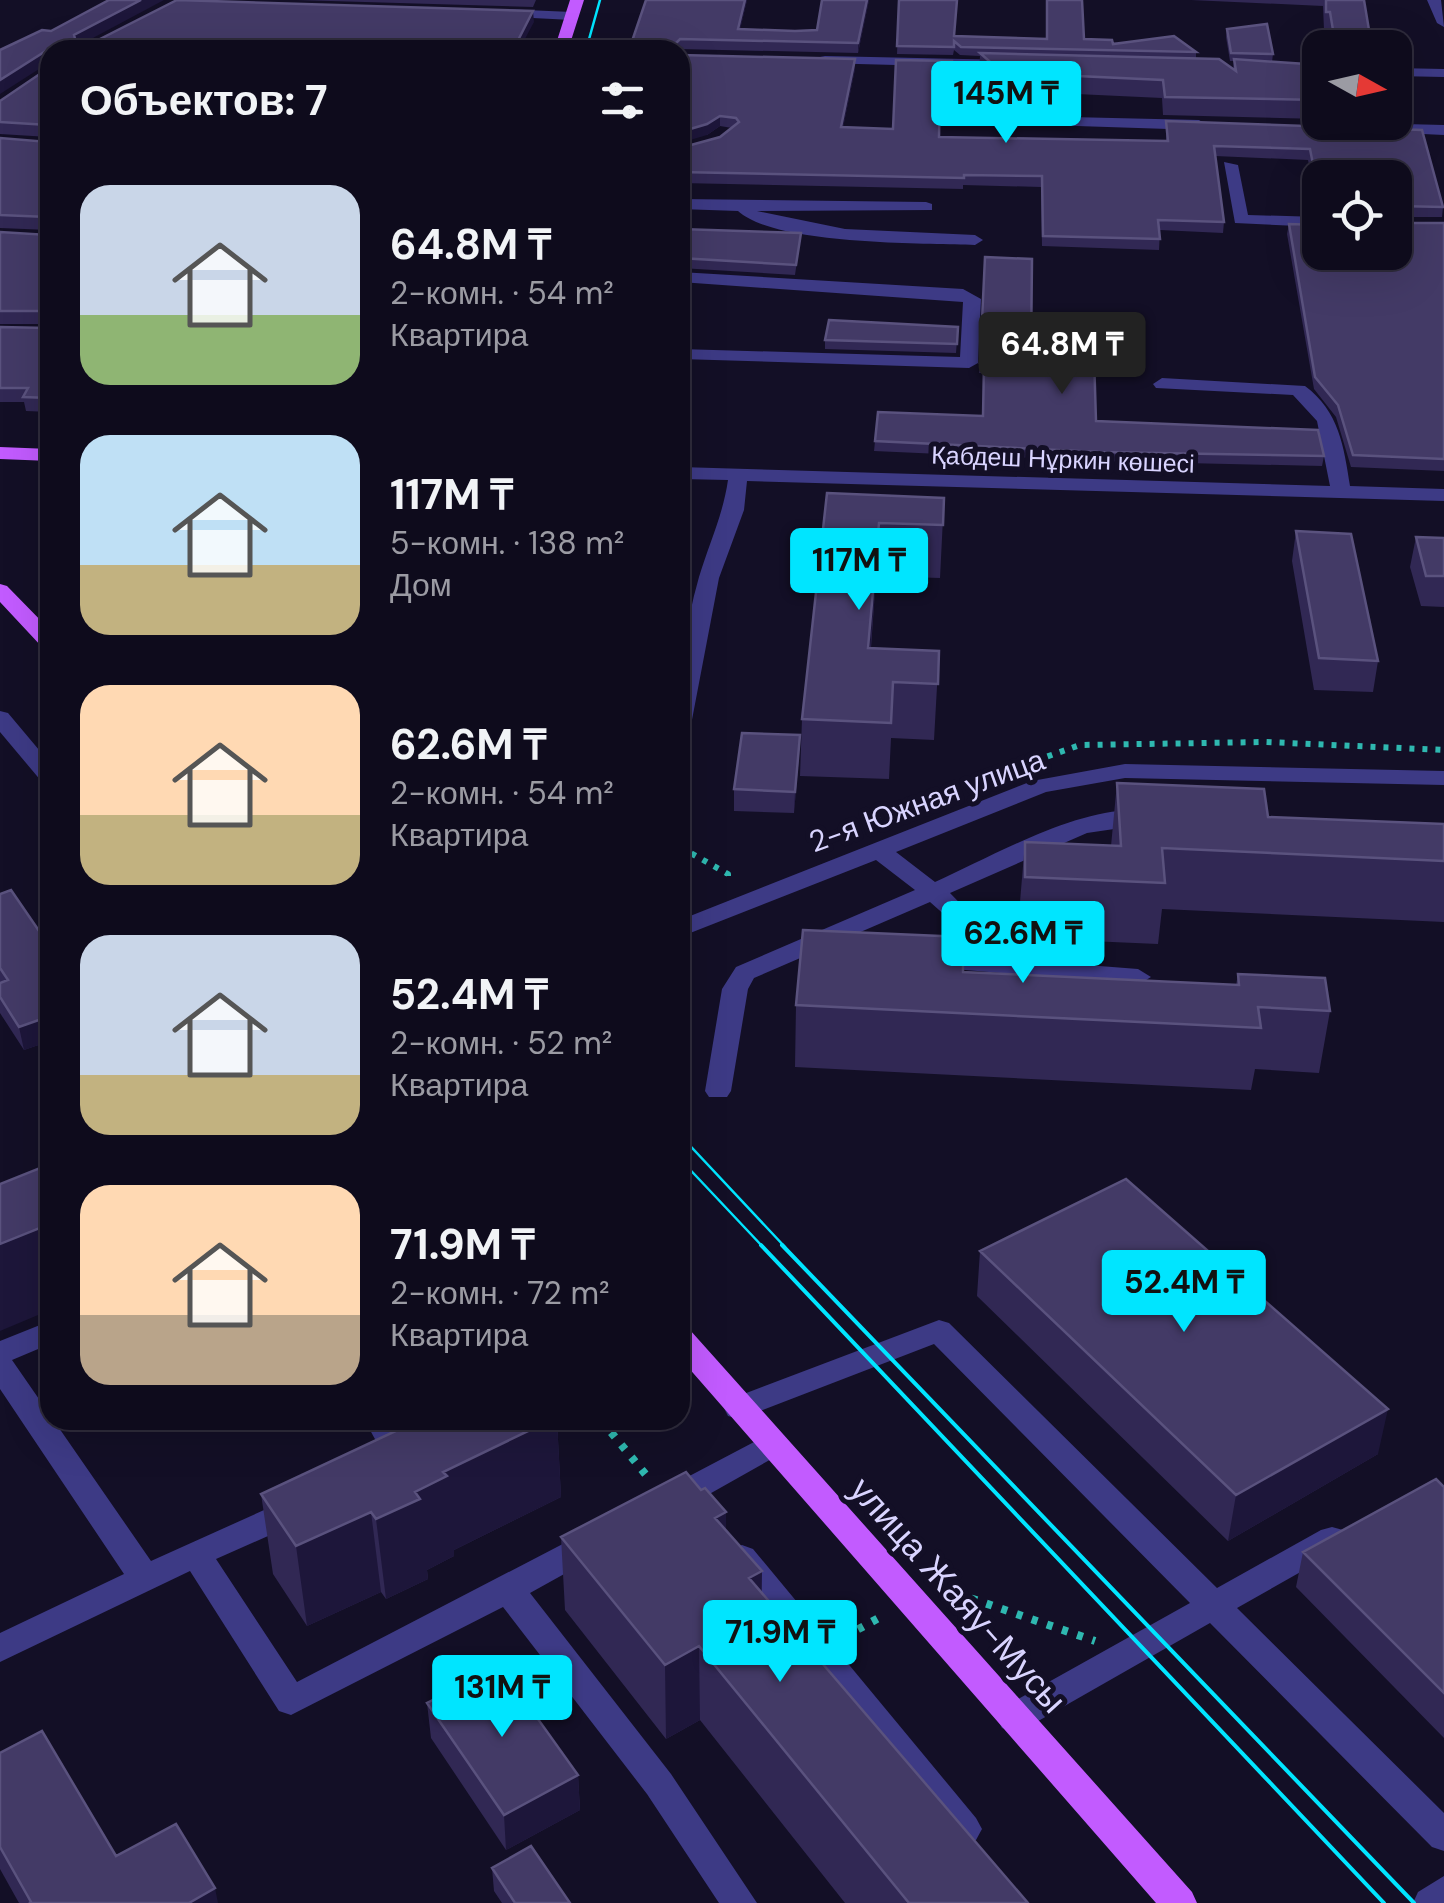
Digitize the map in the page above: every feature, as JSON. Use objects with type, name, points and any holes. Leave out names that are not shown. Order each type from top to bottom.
[{"type":"main road","points":[[564,40],[577,0]]},
{"type":"main road","points":[[0,453],[40,455]]},
{"type":"main road","points":[[0,590],[40,632]]},
{"type":"main road","name":"улица Жаяу-Мусы","points":[[690,1350],[770,1445],[1179,1903]]},
{"type":"street","points":[[1434,0],[1444,22]]},
{"type":"street","points":[[493,13],[572,16]]},
{"type":"street","points":[[816,60],[1029,64]]},
{"type":"street","points":[[1412,73],[1444,74]]},
{"type":"street","points":[[989,120],[1226,125]]},
{"type":"street","points":[[1412,129],[1444,130]]},
{"type":"street","points":[[1230,165],[1241,220],[1302,222]]},
{"type":"street","points":[[690,204],[926,207]]},
{"type":"street","points":[[742,206],[753,216],[777,223],[845,234],[975,240]]},
{"type":"street","points":[[690,278],[957,293],[972,299],[969,363],[690,354]]},
{"type":"street","points":[[1162,384],[1298,390],[1311,398],[1330,427],[1340,491]]},
{"type":"street","name":"Қабдеш Нұркин көшесі","points":[[690,473],[1444,496]]},
{"type":"street","points":[[690,675],[709,578],[734,510],[738,475]]},
{"type":"street","points":[[0,718],[40,765]]},
{"type":"street","name":"2-я Южная улица","points":[[690,925],[1040,786],[1125,771],[1444,778]]},
{"type":"street","points":[[718,1090],[736,989],[746,973],[1080,828],[1109,820],[1180,820]]},
{"type":"street","points":[[877,849],[968,924],[970,965]]},
{"type":"street","points":[[791,951],[851,956]]},
{"type":"street","points":[[910,960],[1138,977]]},
{"type":"street","points":[[739,1408],[939,1331],[1444,1836]]},
{"type":"street","points":[[0,1353],[40,1336]]},
{"type":"street","points":[[0,1366],[40,1425]]},
{"type":"street","points":[[44,1430],[145,1579]]},
{"type":"street","points":[[374,1474],[409,1458],[388,1430]]},
{"type":"street","points":[[196,1554],[290,1701],[508,1589],[770,1445]]},
{"type":"street","points":[[679,1497],[719,1528],[989,1859]]},
{"type":"street","points":[[0,1648],[320,1498]]},
{"type":"street","points":[[1014,1718],[1361,1524]]},
{"type":"street","points":[[508,1589],[659,1784],[739,1903]]},
{"type":"street","points":[[1430,1903],[1444,1892]]},
{"type":"path","points":[[690,853],[728,874],[730,883],[714,889]]},
{"type":"path","points":[[611,1430],[679,1497]]},
{"type":"path","points":[[817,1652],[938,1587],[1127,1652]]},
{"type":"building","points":[[109,0],[141,0],[74,35],[75,40],[40,40],[40,55],[0,80],[0,50],[42,30],[51,31]]},
{"type":"building","points":[[177,0],[533,11],[518,40],[98,40]]},
{"type":"building","points":[[646,0],[745,0],[738,29],[795,31],[817,30],[822,0],[867,0],[858,43],[632,40]]},
{"type":"building","points":[[899,0],[957,0],[954,36],[1047,39],[1047,0],[1082,0],[1084,39],[1112,40],[1113,44],[1174,36],[1196,52],[961,47],[954,41],[954,47],[897,46]]},
{"type":"building","points":[[1326,0],[1364,0],[1369,30],[1333,30],[1330,12],[1326,12]]},
{"type":"building","points":[[1267,24],[1273,54],[1231,53],[1227,29]]},
{"type":"building","points":[[980,53],[1219,59],[1236,71],[1234,59],[1302,64],[1302,100],[1165,97],[1163,80],[1056,75],[1056,69],[1006,76]]},
{"type":"building","points":[[690,55],[855,59],[841,127],[893,129],[896,60],[952,61],[951,82],[940,82],[939,137],[1168,141],[1166,121],[1302,126],[1302,140],[1412,140],[1412,130],[1422,130],[1443,207],[1412,206],[1412,160],[1312,160],[1310,149],[1214,146],[1224,222],[1158,220],[1160,239],[1043,236],[1042,176],[690,172],[690,145],[720,137],[739,122],[720,116],[690,129]]},
{"type":"building","points":[[40,74],[40,124],[0,122],[0,101]]},
{"type":"building","points":[[0,138],[40,141],[40,217],[0,215]]},
{"type":"building","points":[[1412,223],[1444,223],[1444,459],[1353,455],[1338,405],[1315,377],[1289,224],[1302,224],[1302,270],[1412,270]]},
{"type":"building","points":[[690,229],[801,233],[796,265],[690,259]]},
{"type":"building","points":[[0,232],[40,234],[40,311],[0,311]]},
{"type":"building","points":[[985,257],[1032,259],[1031,353],[1094,356],[1096,421],[1318,430],[1324,456],[1098,452],[875,441],[878,412],[983,416],[984,364],[980,363]]},
{"type":"building","points":[[829,320],[958,327],[957,344],[825,340]]},
{"type":"building","points":[[0,327],[40,328],[40,398],[23,397],[28,388],[0,388]]},
{"type":"building","points":[[827,493],[944,498],[943,525],[879,523],[868,648],[939,651],[938,684],[893,682],[891,723],[802,719]]},
{"type":"building","points":[[1296,531],[1351,534],[1378,661],[1319,658]]},
{"type":"building","points":[[1416,537],[1444,538],[1444,576],[1426,576]]},
{"type":"building","points":[[742,733],[800,735],[795,792],[734,789]]},
{"type":"building","points":[[1117,783],[1264,789],[1268,817],[1444,824],[1444,861],[1162,848],[1165,883],[1025,877],[1025,842],[1121,846]]},
{"type":"building","points":[[11,890],[40,932],[40,1020],[19,1027],[0,997],[0,983],[8,980],[0,968],[0,894]]},
{"type":"building","points":[[803,930],[963,937],[963,972],[1239,985],[1238,974],[1325,978],[1330,1011],[1258,1007],[1261,1028],[796,1005]]},
{"type":"building","points":[[40,1168],[40,1228],[0,1244],[0,1184]]},
{"type":"building","points":[[1126,1179],[1388,1409],[1236,1495],[980,1251]]},
{"type":"building","points":[[398,1430],[530,1430],[443,1472],[447,1476],[415,1492],[420,1499],[376,1519],[371,1512],[296,1546],[261,1494]]},
{"type":"building","points":[[686,1472],[726,1512],[715,1518],[762,1571],[749,1578],[1028,1903],[909,1903],[699,1646],[665,1665],[561,1537]]},
{"type":"building","points":[[1436,1479],[1444,1487],[1444,1693],[1303,1552]]},
{"type":"building","points":[[500,1666],[578,1775],[504,1815],[427,1703]]},
{"type":"building","points":[[42,1731],[116,1856],[176,1824],[215,1888],[189,1903],[29,1903],[0,1847],[0,1753]]},
{"type":"building","points":[[531,1846],[570,1903],[515,1903],[492,1868]]},
{"type":"tram line","points":[[589,40],[600,0]]},
{"type":"tram line","points":[[690,1146],[785,1247]]},
{"type":"tram line","points":[[690,1170],[763,1247]]},
{"type":"tram line","points":[[761,1245],[1384,1903]]},
{"type":"tram line","points":[[782,1245],[1414,1903]]}]
